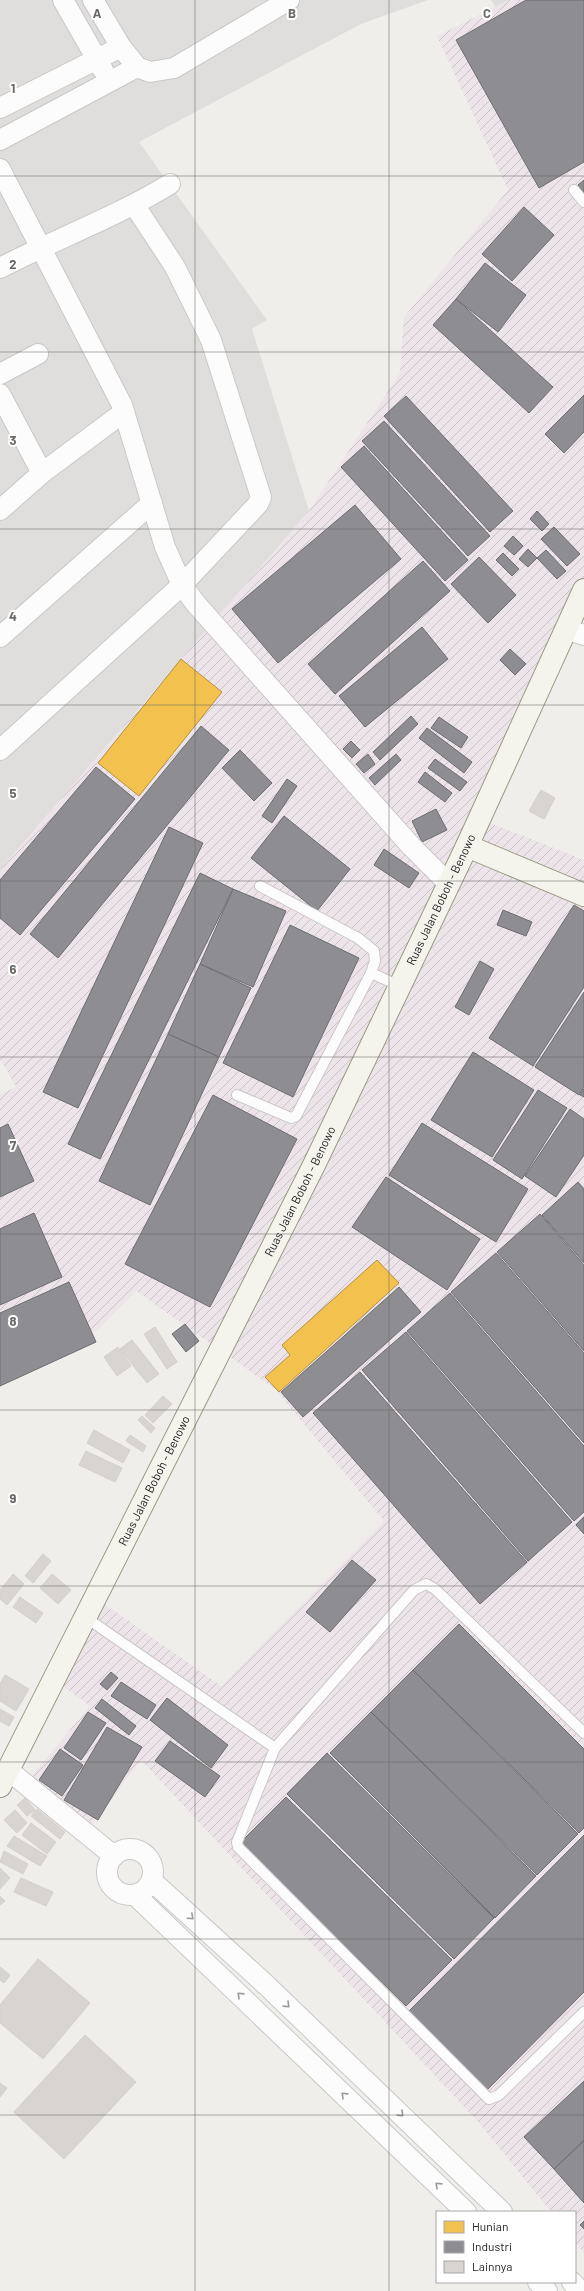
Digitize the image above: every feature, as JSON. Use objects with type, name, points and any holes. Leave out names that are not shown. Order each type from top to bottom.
[{"type":"main road","name":"Ruas Jalan Boboh - Benowo","points":[[4,1778],[215,1361],[400,986],[467,846],[575,632],[584,590]]},
{"type":"main road","points":[[467,846],[584,895]]},
{"type":"street","points":[[63,0],[109,80]]},
{"type":"street","points":[[93,0],[121,47],[137,67],[150,72],[174,68],[289,0]]},
{"type":"street","points":[[0,108],[121,47]]},
{"type":"street","points":[[0,140],[109,80],[137,67]]},
{"type":"street","points":[[0,169],[124,412],[165,547],[182,585],[196,604],[411,846],[449,884]]},
{"type":"street","points":[[0,268],[40,247],[135,206],[170,184]]},
{"type":"street","points":[[0,750],[182,585],[258,504],[261,492],[228,399],[211,340],[175,267],[135,206]]},
{"type":"street","points":[[0,374],[38,354]]},
{"type":"street","points":[[0,394],[42,473]]},
{"type":"street","points":[[0,510],[9,499],[124,412]]},
{"type":"street","points":[[0,637],[152,503]]},
{"type":"street","points":[[4,1778],[114,1856]]},
{"type":"street","points":[[130,1849],[140,1850],[147,1856],[153,1868],[152,1881],[142,1892],[135,1895],[127,1895],[119,1892],[110,1883],[107,1871],[109,1863],[114,1856],[121,1851],[130,1849]]},
{"type":"street","points":[[152,1881],[264,1983],[501,2211]]},
{"type":"street","points":[[135,1895],[465,2211]]},
{"type":"street","points":[[365,2115],[383,2097]]},
{"type":"street","points":[[539,2283],[547,2291]]},
{"type":"street","points":[[573,2283],[580,2291]]},
{"type":"lane","points":[[574,190],[584,202]]},
{"type":"lane","points":[[237,1095],[291,1118],[296,1116],[371,973],[375,961],[374,951],[358,938],[260,886]]},
{"type":"lane","points":[[371,973],[400,986]]},
{"type":"lane","points":[[584,1734],[435,1589],[426,1584],[414,1590],[275,1748],[238,1837],[238,1847],[486,2096],[492,2099],[499,2095],[584,2012]]},
{"type":"lane","points":[[85,1617],[275,1748]]},
{"type":"shaded area","points":[[0,0],[428,0],[361,24],[139,142],[267,320],[252,329],[309,511],[0,870]]},
{"type":"shaded area","points":[[491,0],[509,0],[496,8]]},
{"type":"shaded area","points":[[509,0],[584,0],[584,590],[480,819],[584,860],[584,2253],[576,2243],[576,2211],[550,2211],[479,2123],[141,1760],[92,1825],[30,1778],[90,1706],[53,1679],[95,1597],[221,1686],[384,1521],[275,1389],[136,1291],[98,1330],[0,1383],[0,1094],[16,1087],[0,1059],[0,870],[309,511],[400,373],[404,317],[508,190],[437,36]]},
{"type":"building: Hunian","points":[[181,659],[222,692],[139,796],[98,763]]},
{"type":"building: Hunian","points":[[377,1260],[399,1283],[279,1392],[265,1377],[290,1355],[282,1345]]},
{"type":"building: Industri","points":[[526,0],[584,0],[584,162],[539,188],[456,40]]},
{"type":"building: Industri","points":[[584,180],[584,193],[578,185]]},
{"type":"building: Industri","points":[[524,207],[554,235],[512,281],[482,254]]},
{"type":"building: Industri","points":[[485,263],[526,295],[498,332],[456,299]]},
{"type":"building: Industri","points":[[456,299],[553,387],[529,413],[433,325]]},
{"type":"building: Industri","points":[[584,395],[584,432],[564,453],[545,434]]},
{"type":"building: Industri","points":[[406,396],[513,511],[490,532],[384,416]]},
{"type":"building: Industri","points":[[384,421],[490,536],[468,556],[362,441]]},
{"type":"building: Industri","points":[[364,446],[468,560],[445,581],[341,467]]},
{"type":"building: Industri","points":[[355,505],[401,559],[278,663],[232,609]]},
{"type":"building: Industri","points":[[537,511],[549,524],[542,531],[530,519]]},
{"type":"building: Industri","points":[[554,527],[580,554],[567,566],[541,539]]},
{"type":"building: Industri","points":[[513,536],[523,546],[514,555],[504,546]]},
{"type":"building: Industri","points":[[528,549],[537,558],[528,567],[519,559]]},
{"type":"building: Industri","points":[[546,550],[566,571],[557,579],[537,558]]},
{"type":"building: Industri","points":[[503,553],[519,569],[512,576],[496,560]]},
{"type":"building: Industri","points":[[479,557],[516,595],[488,623],[451,584]]},
{"type":"building: Industri","points":[[423,561],[450,591],[335,694],[308,664]]},
{"type":"building: Industri","points":[[422,627],[448,659],[365,727],[339,696]]},
{"type":"building: Industri","points":[[510,649],[526,664],[515,675],[500,660]]},
{"type":"building: Industri","points":[[411,716],[418,724],[380,760],[373,752]]},
{"type":"building: Industri","points":[[439,717],[468,737],[461,748],[431,728]]},
{"type":"building: Industri","points":[[201,726],[229,750],[58,958],[30,934]]},
{"type":"building: Industri","points":[[427,728],[472,762],[464,773],[419,738]]},
{"type":"building: Industri","points":[[351,741],[360,750],[352,758],[343,749]]},
{"type":"building: Industri","points":[[240,750],[272,783],[254,801],[222,768]]},
{"type":"building: Industri","points":[[368,754],[375,764],[364,773],[356,764]]},
{"type":"building: Industri","points":[[396,754],[401,760],[375,785],[369,778]]},
{"type":"building: Industri","points":[[435,759],[467,782],[460,791],[428,768]]},
{"type":"building: Industri","points":[[96,767],[135,799],[20,935],[0,918],[0,880]]},
{"type":"building: Industri","points":[[425,772],[452,793],[445,802],[418,782]]},
{"type":"building: Industri","points":[[287,779],[297,786],[272,823],[262,816]]},
{"type":"building: Industri","points":[[436,809],[447,830],[422,842],[412,821]]},
{"type":"building: Industri","points":[[284,816],[350,869],[317,911],[251,858]]},
{"type":"building: Industri","points":[[169,827],[203,843],[78,1108],[43,1092]]},
{"type":"building: Industri","points":[[384,849],[419,873],[409,888],[374,865]]},
{"type":"building: Industri","points":[[200,873],[233,889],[100,1159],[68,1144]]},
{"type":"building: Industri","points":[[233,889],[286,911],[253,987],[200,964]]},
{"type":"building: Industri","points":[[574,905],[584,911],[584,987],[533,1066],[489,1038]]},
{"type":"building: Industri","points":[[503,910],[532,922],[526,936],[497,925]]},
{"type":"building: Industri","points":[[290,925],[359,958],[293,1097],[223,1063]]},
{"type":"building: Industri","points":[[480,961],[494,969],[469,1015],[455,1007]]},
{"type":"building: Industri","points":[[200,964],[251,988],[219,1057],[168,1034]]},
{"type":"building: Industri","points":[[584,992],[584,1087],[579,1095],[535,1067]]},
{"type":"building: Industri","points":[[168,1034],[219,1057],[150,1205],[99,1181]]},
{"type":"building: Industri","points":[[473,1052],[534,1090],[492,1157],[431,1120]]},
{"type":"building: Industri","points":[[584,1089],[584,1097],[580,1095]]},
{"type":"building: Industri","points":[[538,1090],[567,1108],[522,1179],[493,1160]]},
{"type":"building: Industri","points":[[213,1095],[297,1139],[210,1307],[125,1264]]},
{"type":"building: Industri","points":[[570,1109],[584,1119],[584,1155],[556,1197],[525,1176]]},
{"type":"building: Industri","points":[[422,1123],[528,1189],[496,1242],[389,1175]]},
{"type":"building: Industri","points":[[8,1124],[34,1181],[0,1197],[0,1128]]},
{"type":"building: Industri","points":[[386,1177],[480,1239],[447,1290],[352,1227]]},
{"type":"building: Industri","points":[[578,1182],[584,1189],[584,1263],[542,1215]]},
{"type":"building: Industri","points":[[34,1213],[62,1277],[0,1305],[0,1229]]},
{"type":"building: Industri","points":[[540,1214],[584,1265],[584,1351],[497,1252]]},
{"type":"building: Industri","points":[[496,1253],[584,1353],[584,1443],[451,1292]]},
{"type":"building: Industri","points":[[69,1282],[96,1342],[0,1386],[0,1313]]},
{"type":"building: Industri","points":[[399,1287],[421,1312],[303,1417],[281,1392]]},
{"type":"building: Industri","points":[[450,1293],[584,1446],[584,1512],[574,1521],[407,1331]]},
{"type":"building: Industri","points":[[185,1324],[199,1341],[186,1352],[172,1334]]},
{"type":"building: Industri","points":[[406,1332],[572,1522],[528,1561],[362,1370]]},
{"type":"building: Industri","points":[[360,1372],[527,1562],[480,1604],[313,1413]]},
{"type":"building: Industri","points":[[584,1517],[584,1534],[576,1525]]},
{"type":"building: Industri","points":[[352,1560],[376,1580],[330,1632],[306,1612]]},
{"type":"building: Industri","points":[[459,1624],[584,1749],[584,1828],[579,1833],[413,1670]]},
{"type":"building: Industri","points":[[413,1670],[578,1834],[537,1875],[371,1712]]},
{"type":"building: Industri","points":[[111,1672],[118,1678],[107,1690],[100,1684]]},
{"type":"building: Industri","points":[[121,1682],[156,1705],[147,1719],[111,1696]]},
{"type":"building: Industri","points":[[167,1698],[228,1745],[211,1768],[150,1720]]},
{"type":"building: Industri","points":[[102,1699],[136,1726],[129,1735],[95,1708]]},
{"type":"building: Industri","points":[[88,1712],[106,1723],[81,1760],[64,1748]]},
{"type":"building: Industri","points":[[371,1712],[536,1876],[495,1918],[330,1753]]},
{"type":"building: Industri","points":[[107,1727],[142,1747],[98,1820],[64,1800]]},
{"type":"building: Industri","points":[[170,1741],[220,1776],[205,1797],[155,1761]]},
{"type":"building: Industri","points":[[60,1749],[83,1765],[62,1796],[39,1780]]},
{"type":"building: Industri","points":[[327,1753],[494,1918],[454,1959],[287,1794]]},
{"type":"building: Industri","points":[[286,1797],[452,1960],[406,2006],[240,1843]]},
{"type":"building: Industri","points":[[584,1835],[584,1992],[485,2092],[406,2014]]},
{"type":"building: Industri","points":[[584,2081],[584,2140],[554,2169],[524,2137]]},
{"type":"building: Industri","points":[[584,2141],[584,2203],[554,2169]]},
{"type":"building: Industri","points":[[584,2221],[584,2229],[580,2225]]},
{"type":"building: Lainnya","points":[[541,790],[555,798],[544,819],[529,811]]},
{"type":"building: Lainnya","points":[[155,1327],[177,1362],[167,1369],[144,1334]]},
{"type":"building: Lainnya","points":[[132,1340],[159,1374],[147,1383],[120,1349]]},
{"type":"building: Lainnya","points":[[118,1347],[131,1366],[117,1376],[104,1357]]},
{"type":"building: Lainnya","points":[[163,1396],[172,1404],[153,1423],[145,1415]]},
{"type":"building: Lainnya","points":[[142,1416],[155,1428],[151,1433],[138,1420]]},
{"type":"building: Lainnya","points":[[94,1430],[130,1450],[123,1463],[87,1443]]},
{"type":"building: Lainnya","points":[[130,1435],[146,1446],[143,1452],[126,1441]]},
{"type":"building: Lainnya","points":[[86,1451],[122,1468],[115,1482],[79,1465]]},
{"type":"building: Lainnya","points":[[43,1554],[51,1561],[33,1583],[25,1576]]},
{"type":"building: Lainnya","points":[[13,1574],[24,1584],[7,1605],[0,1599],[0,1590]]},
{"type":"building: Lainnya","points":[[52,1574],[71,1590],[58,1604],[40,1588]]},
{"type":"building: Lainnya","points":[[20,1597],[43,1613],[36,1623],[13,1607]]},
{"type":"building: Lainnya","points":[[5,1675],[29,1689],[16,1711],[0,1701],[0,1684]]},
{"type":"building: Lainnya","points":[[0,1709],[14,1717],[9,1726],[0,1721]]},
{"type":"building: Lainnya","points":[[25,1798],[35,1810],[27,1816],[17,1805]]},
{"type":"building: Lainnya","points":[[37,1809],[65,1832],[60,1839],[31,1816]]},
{"type":"building: Lainnya","points":[[15,1810],[27,1823],[17,1833],[4,1820]]},
{"type":"building: Lainnya","points":[[31,1823],[56,1842],[47,1854],[22,1835]]},
{"type":"building: Lainnya","points":[[14,1836],[47,1856],[40,1866],[7,1846]]},
{"type":"building: Lainnya","points":[[4,1851],[28,1864],[23,1874],[0,1862]]},
{"type":"building: Lainnya","points":[[0,1868],[10,1878],[0,1889]]},
{"type":"building: Lainnya","points":[[21,1878],[53,1892],[46,1906],[14,1892]]},
{"type":"building: Lainnya","points":[[0,1896],[5,1901],[0,1905]]},
{"type":"building: Lainnya","points":[[38,1959],[90,2003],[43,2059],[0,2023],[0,2005]]},
{"type":"building: Lainnya","points":[[0,1967],[10,1975],[4,1983],[0,1980]]},
{"type":"building: Lainnya","points":[[85,2035],[136,2082],[64,2159],[14,2112]]},
{"type":"building: Lainnya","points":[[0,2083],[7,2088],[0,2097]]}]
